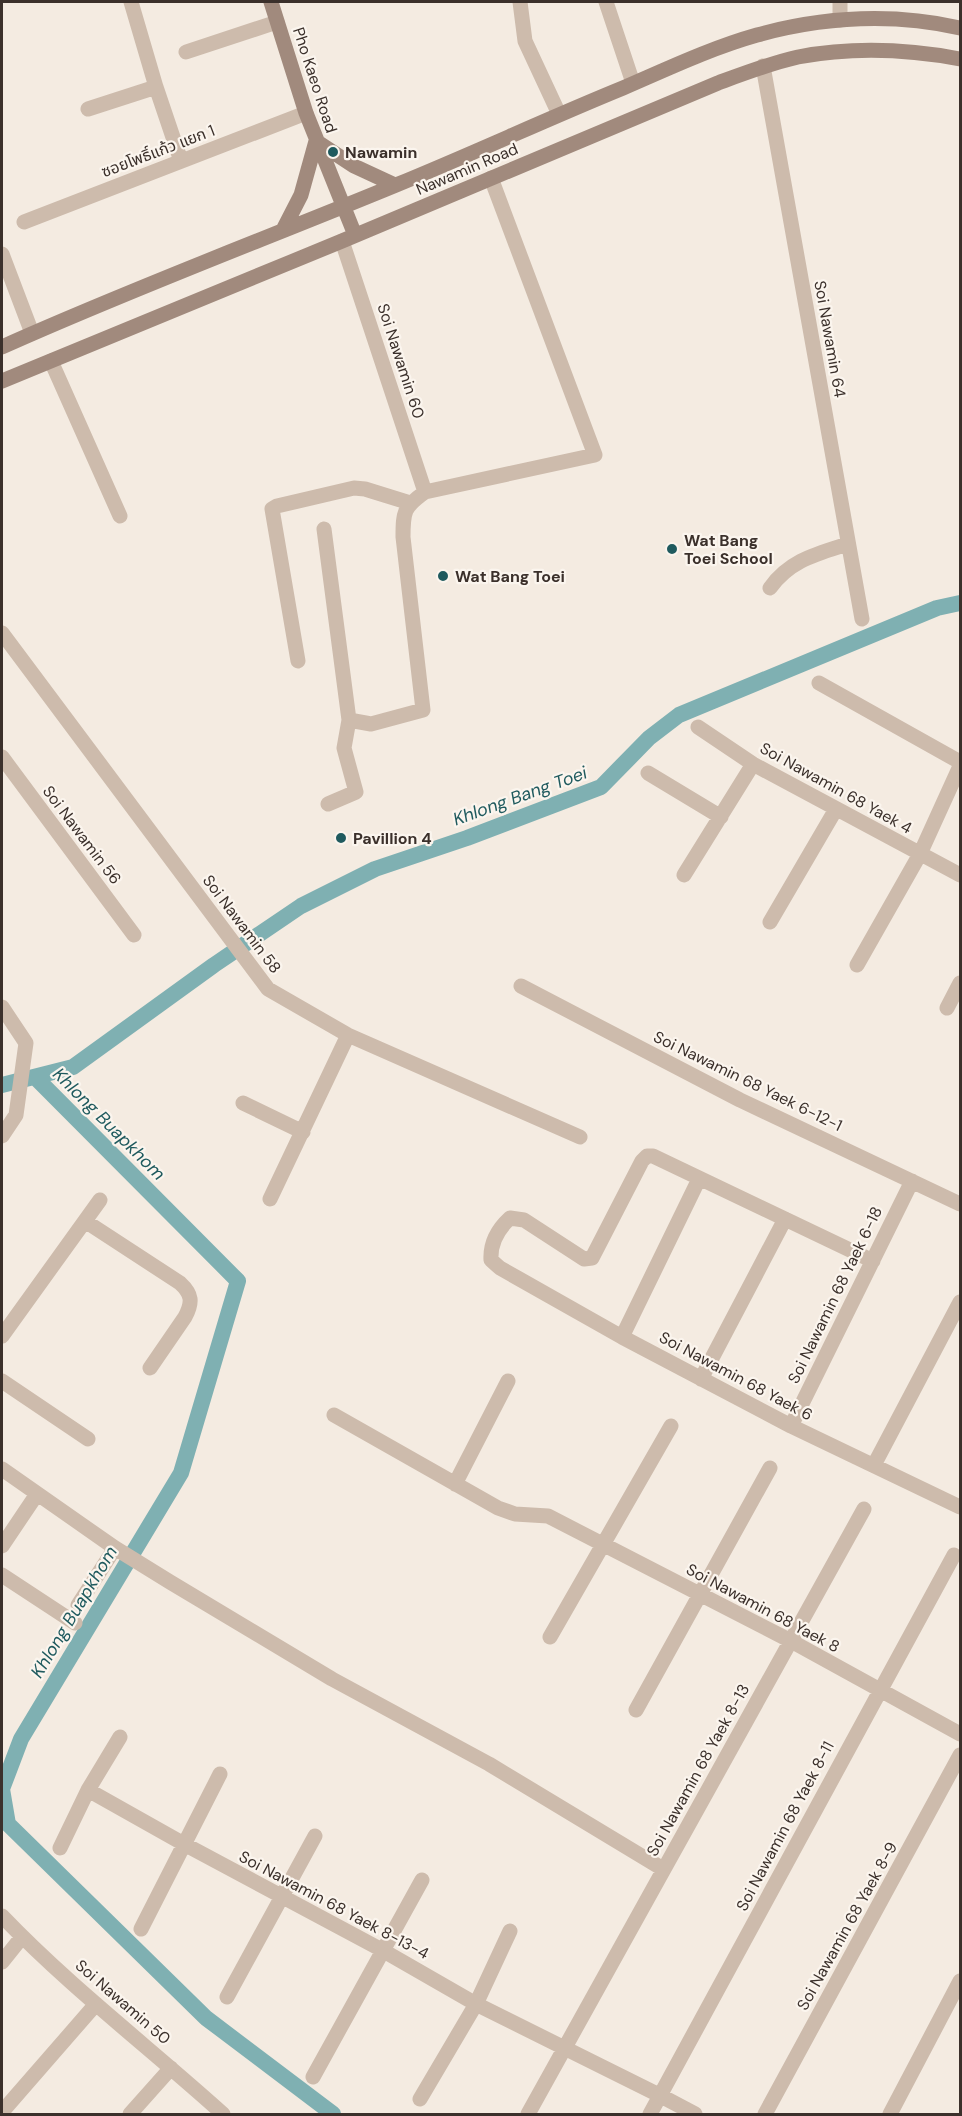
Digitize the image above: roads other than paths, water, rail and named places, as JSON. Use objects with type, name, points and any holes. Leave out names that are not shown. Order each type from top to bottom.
[{"type":"main road","name":"Pho Kaeo Road","points":[[271,2],[306,113],[343,205],[349,238]]},
{"type":"main road","name":"Nawamin Road","points":[[2,347],[395,185],[633,83],[754,36],[784,28],[840,20],[894,19],[960,28]]},
{"type":"main road","name":"Nawamin Road","points":[[2,381],[763,66],[797,57],[834,52],[901,52],[960,59]]},
{"type":"main road","points":[[283,230],[301,195],[316,141],[354,166],[395,185]]},
{"type":"street","points":[[131,2],[181,161]]},
{"type":"street","points":[[519,2],[525,41],[559,114]]},
{"type":"street","points":[[606,2],[633,83]]},
{"type":"street","points":[[840,2],[840,20]]},
{"type":"street","points":[[186,52],[277,22]]},
{"type":"street","name":"Soi Nawamin 64","points":[[763,66],[862,619]]},
{"type":"street","points":[[88,109],[156,87]]},
{"type":"street","name":"ซอยโพธิ์แก้ว แยก 1","points":[[24,222],[306,113]]},
{"type":"street","points":[[349,720],[371,724],[423,710],[403,537],[403,517],[410,503],[425,492],[595,455],[491,178]]},
{"type":"street","name":"Soi Nawamin 60","points":[[349,238],[425,492]]},
{"type":"street","points":[[2,254],[33,333]]},
{"type":"street","points":[[51,361],[120,516]]},
{"type":"street","points":[[298,662],[272,509],[354,488],[365,489],[410,503]]},
{"type":"street","points":[[324,529],[349,720],[344,748],[356,792],[328,804]]},
{"type":"street","points":[[770,588],[778,577],[792,565],[848,544]]},
{"type":"street","name":"Soi Nawamin 58","points":[[2,633],[268,989],[348,1035],[580,1137]]},
{"type":"street","points":[[819,683],[960,764],[920,854],[857,965]]},
{"type":"street","name":"Soi Nawamin 68 Yaek 4","points":[[698,727],[753,764],[960,875]]},
{"type":"street","name":"Soi Nawamin 56","points":[[2,757],[134,935]]},
{"type":"street","points":[[684,875],[753,764]]},
{"type":"street","points":[[648,774],[721,817]]},
{"type":"street","points":[[770,922],[836,809]]},
{"type":"street","points":[[947,1008],[960,983]]},
{"type":"street","name":"Soi Nawamin 68 Yaek 6-12-1","points":[[521,986],[740,1100],[960,1204]]},
{"type":"street","points":[[2,1007],[26,1043],[16,1115],[2,1136]]},
{"type":"street","points":[[270,1199],[348,1035]]},
{"type":"street","points":[[243,1103],[303,1132]]},
{"type":"street","name":"Soi Nawamin 68 Yaek 6","points":[[699,1179],[653,1156],[647,1156],[642,1161],[592,1258],[584,1259],[524,1220],[510,1218],[500,1227],[490,1248],[491,1260],[500,1268],[622,1337],[791,1426],[959,1503]]},
{"type":"street","points":[[622,1337],[699,1179],[873,1261]]},
{"type":"street","name":"Soi Nawamin 68 Yaek 6-18","points":[[791,1426],[912,1180]]},
{"type":"street","points":[[2,1336],[100,1200]]},
{"type":"street","points":[[701,1379],[785,1219]]},
{"type":"street","points":[[85,1221],[188,1290],[191,1298],[190,1307],[150,1368]]},
{"type":"street","points":[[873,1465],[960,1302]]},
{"type":"street","points":[[2,1381],[88,1438]]},
{"type":"street","points":[[334,1415],[455,1484],[508,1382]]},
{"type":"street","points":[[550,1637],[671,1426]]},
{"type":"street","points":[[2,1468],[162,1577],[332,1679],[489,1764],[663,1869]]},
{"type":"street","points":[[636,1710],[770,1468]]},
{"type":"street","name":"Soi Nawamin 68 Yaek 8","points":[[455,1484],[506,1512],[548,1516],[791,1641],[960,1734]]},
{"type":"street","points":[[2,1546],[38,1494]]},
{"type":"street","name":"Soi Nawamin 68 Yaek 8-13","points":[[528,2115],[864,1509]]},
{"type":"street","points":[[78,1605],[120,1550]]},
{"type":"street","name":"Soi Nawamin 68 Yaek 8-11","points":[[650,2115],[954,1555]]},
{"type":"street","points":[[2,1575],[75,1623]]},
{"type":"street","points":[[60,1848],[88,1790],[120,1737]]},
{"type":"street","name":"Soi Nawamin 68 Yaek 8-9","points":[[765,2115],[960,1755]]},
{"type":"street","points":[[141,1929],[220,1774]]},
{"type":"street","name":"Soi Nawamin 68 Yaek 8-13-4","points":[[88,1790],[282,1898],[382,1950],[476,2004],[695,2115]]},
{"type":"street","points":[[227,1997],[315,1836]]},
{"type":"street","points":[[313,2077],[422,1880]]},
{"type":"street","name":"Soi Nawamin 50","points":[[2,1916],[96,2004],[171,2067],[223,2115]]},
{"type":"street","points":[[420,2099],[476,2004],[510,1931]]},
{"type":"street","points":[[2,1962],[22,1937]]},
{"type":"street","points":[[890,2115],[960,1981]]},
{"type":"street","points":[[2,2112],[96,2004]]},
{"type":"street","points":[[130,2115],[171,2067]]},
{"type":"waterway","name":"Khlong Bang Toei","points":[[2,1085],[73,1067],[214,965],[301,906],[375,869],[467,838],[601,787],[649,738],[679,715],[937,608],[960,603]]},
{"type":"waterway","name":"Khlong Buapkhom","points":[[35,1077],[238,1281],[181,1473],[21,1739],[2,1789],[8,1824],[206,2018],[333,2114]]},
{"type":"place","name":"Nawamin","points":[[333,152]]},
{"type":"place","name":"Wat Bang Toei School","points":[[672,549]]},
{"type":"place","name":"Wat Bang Toei","points":[[443,576]]},
{"type":"place","name":"Pavillion 4","points":[[341,838]]}]
